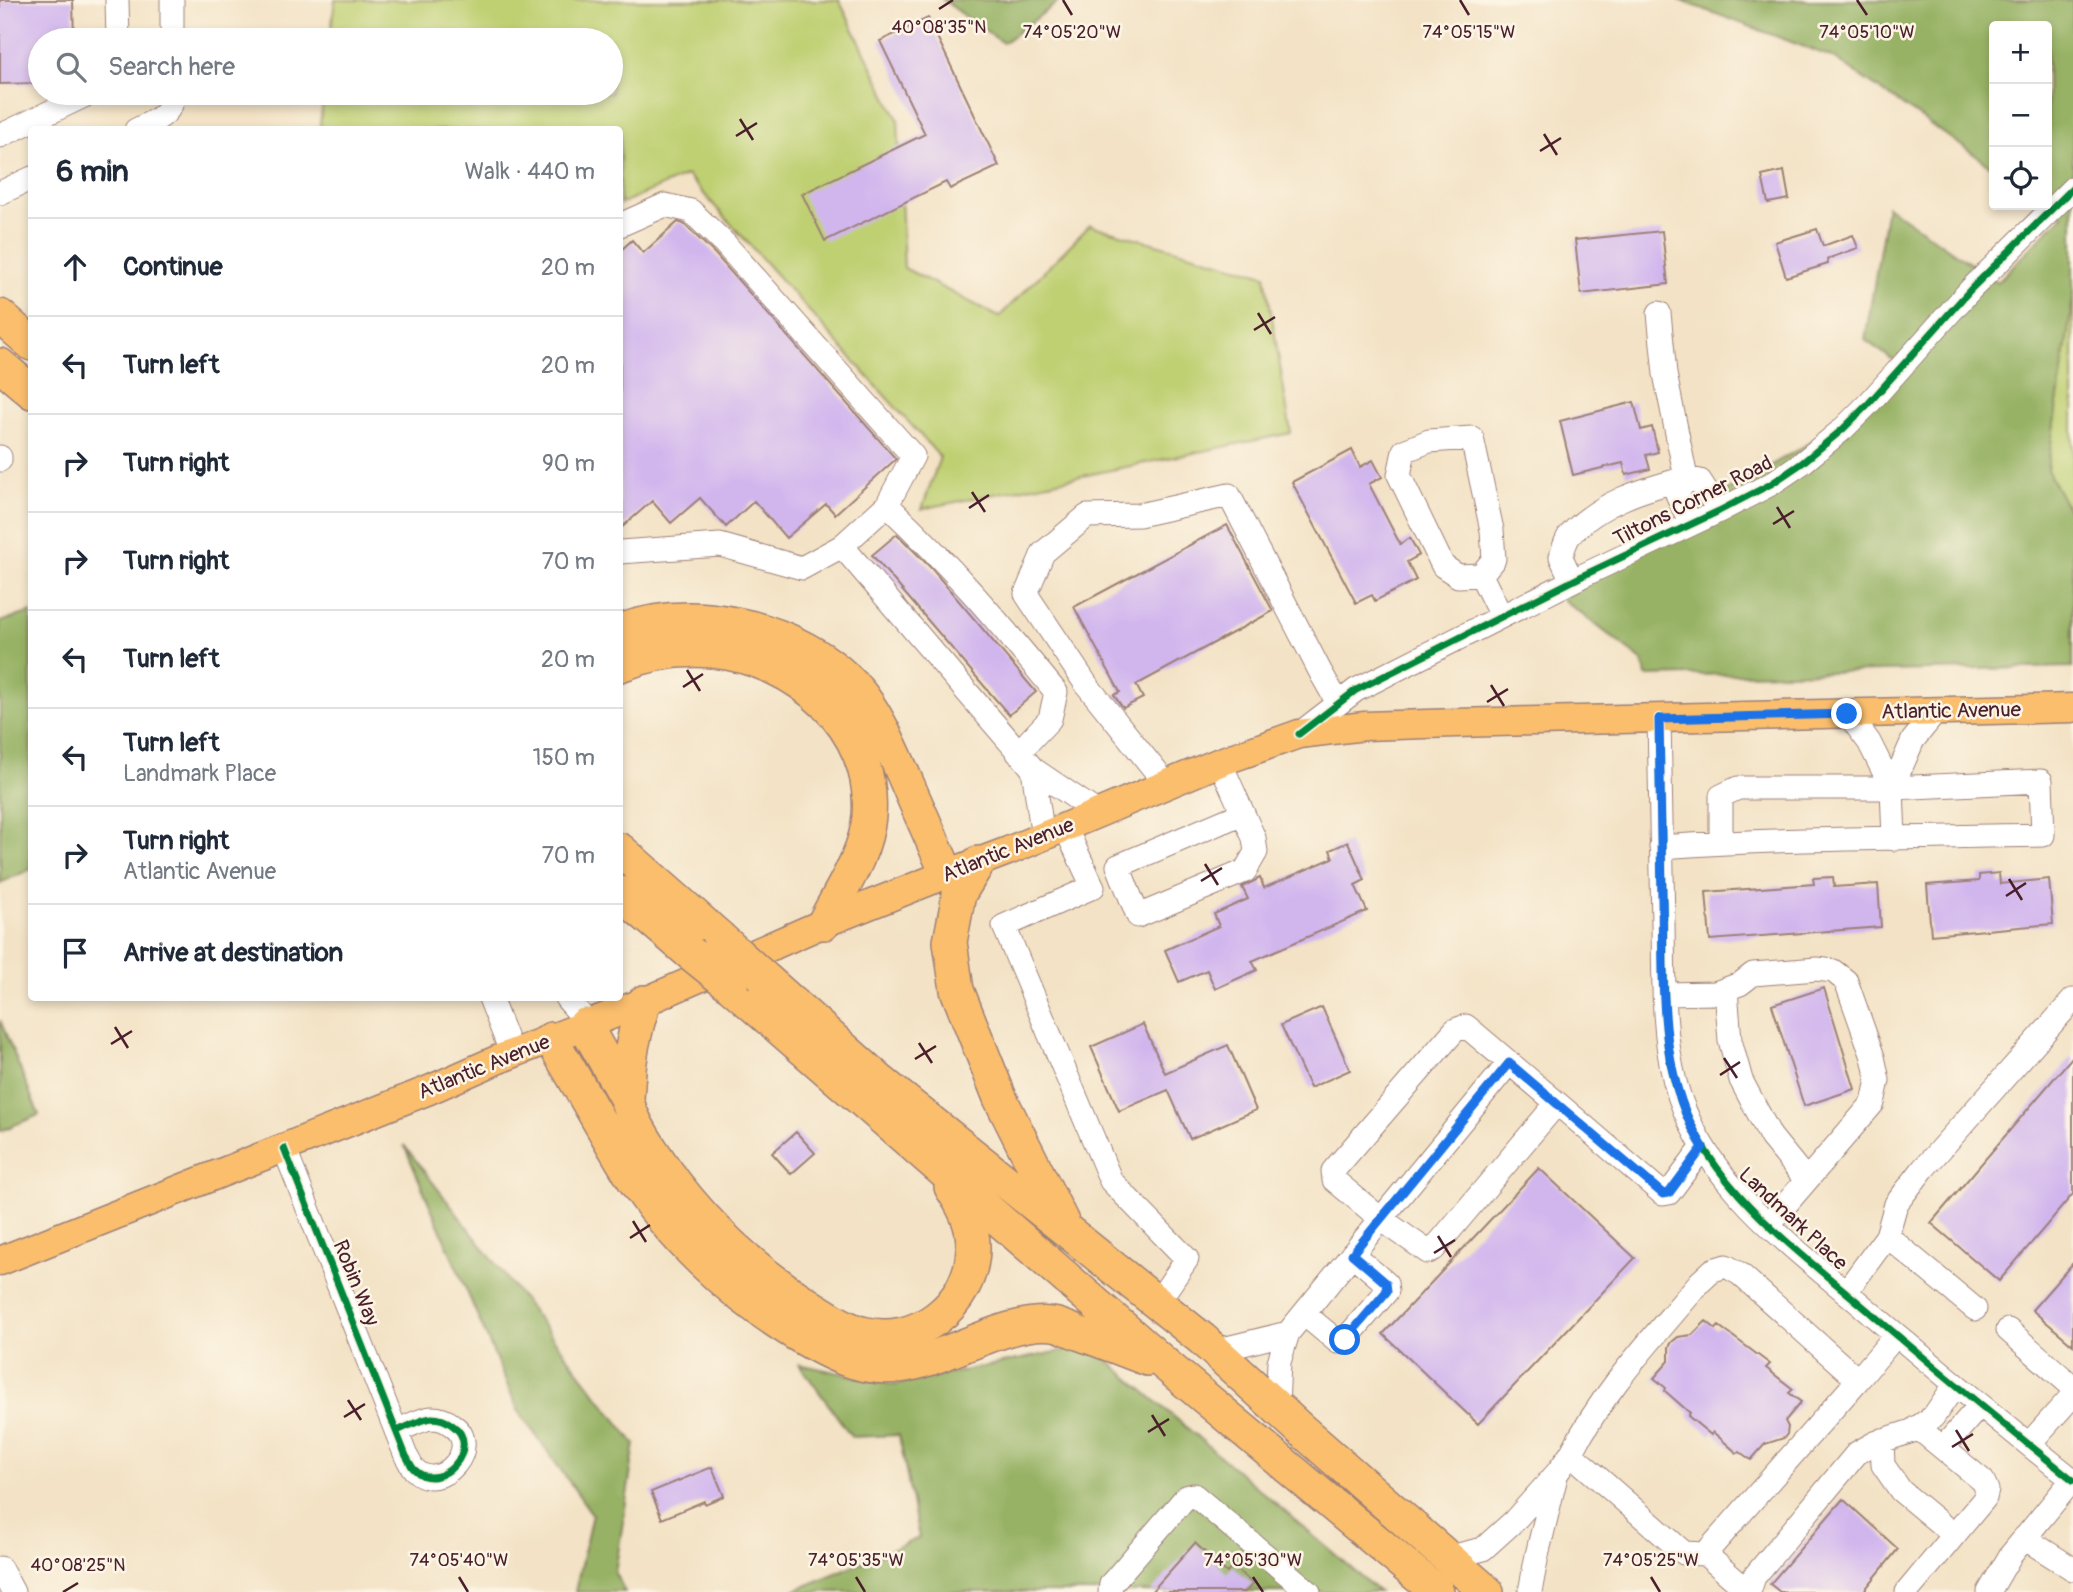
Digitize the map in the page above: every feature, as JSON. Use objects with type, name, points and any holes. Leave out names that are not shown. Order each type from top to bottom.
[{"type":"highway","points":[[0,316],[28,340]]},
{"type":"highway","points":[[0,365],[28,389]]},
{"type":"highway","points":[[623,630],[659,621],[690,619],[718,620],[748,626],[802,646],[843,675],[874,713],[947,874]]},
{"type":"highway","points":[[623,664],[641,656],[688,650],[715,651],[757,660],[791,676],[823,700],[844,723],[862,761],[867,781],[869,814],[862,848],[824,923]]},
{"type":"highway","points":[[623,853],[719,937],[746,981],[941,1170],[1166,1365],[1437,1592]]},
{"type":"highway","points":[[978,863],[959,894],[950,942],[957,990],[1000,1098],[1066,1231]]},
{"type":"highway","points":[[623,896],[690,953],[746,981],[878,1080],[1157,1303],[1215,1351],[1487,1592]]},
{"type":"highway","points":[[627,1100],[629,1064],[636,1023],[644,1002]]},
{"type":"highway","points":[[587,1025],[644,1138],[702,1217],[741,1255],[789,1293],[836,1322],[863,1334],[899,1335],[919,1329],[933,1322],[952,1306],[965,1286],[974,1249],[968,1214],[941,1170]]},
{"type":"highway","points":[[551,1039],[630,1173],[651,1204],[675,1232],[708,1267],[742,1296],[781,1325],[825,1352],[853,1363],[900,1366],[933,1358],[1028,1325],[1053,1324],[1166,1365]]},
{"type":"main road","name":"Atlantic Avenue","points":[[0,1261],[429,1090],[644,1002],[824,923],[978,863],[1220,762],[1299,734],[1365,726],[2073,708]]},
{"type":"street","points":[[117,0],[118,28]]},
{"type":"street","points":[[172,0],[172,28]]},
{"type":"street","points":[[37,126],[55,121],[75,105]]},
{"type":"street","points":[[144,126],[163,116],[172,105]]},
{"type":"street","points":[[0,136],[28,128]]},
{"type":"street","points":[[0,193],[28,180]]},
{"type":"street","name":"Tiltons Corner Road","points":[[1299,734],[1356,690],[1572,581],[1719,512],[1792,470],[1843,429],[1868,404],[1971,289],[2073,188]]},
{"type":"street","points":[[623,224],[665,205],[691,211],[725,244],[913,456],[887,505],[842,546],[802,568],[720,545],[623,552]]},
{"type":"street","points":[[1659,313],[1665,374],[1686,478],[1677,494],[1691,524]]},
{"type":"street","points":[[1472,438],[1492,530],[1494,559],[1482,575],[1458,576],[1443,566],[1399,475],[1404,451],[1429,442],[1472,438]]},
{"type":"street","points":[[1572,581],[1561,556],[1567,538],[1600,510],[1646,489],[1686,478],[1700,481],[1719,512]]},
{"type":"street","points":[[1166,784],[1086,684],[1026,594],[1042,553],[1087,516],[1139,515],[1229,495],[1338,703]]},
{"type":"street","points":[[887,505],[921,537],[1000,623],[1056,692],[1049,719],[1026,761]]},
{"type":"street","points":[[842,546],[1026,761],[1098,813]]},
{"type":"street","points":[[1482,575],[1501,616]]},
{"type":"street","points":[[1892,788],[1913,740],[1936,712]]},
{"type":"street","points":[[1847,714],[1869,741],[1892,788],[1894,839]]},
{"type":"street","name":"Landmark Place","points":[[1659,719],[1668,1050],[1686,1112],[1703,1147],[1743,1200],[1769,1224],[1955,1385],[2073,1479]]},
{"type":"street","points":[[1026,761],[1054,832],[1093,887],[1004,926],[1111,1181],[1187,1259],[1157,1303]]},
{"type":"street","points":[[1220,762],[1243,813],[1254,838],[1256,852],[1245,872],[1138,916],[1118,866],[1243,813]]},
{"type":"street","points":[[1661,847],[1721,843],[2043,835],[2041,781],[1892,788],[1738,788],[1721,796],[1721,843]]},
{"type":"street","points":[[1665,994],[1715,993],[1740,984],[1754,974],[1816,969],[1833,971],[1846,981],[1873,1057],[1878,1080],[1873,1103],[1769,1224]]},
{"type":"street","points":[[1726,990],[1730,1040],[1741,1080],[1771,1137],[1807,1180]]},
{"type":"street","points":[[1846,1292],[1887,1236],[1896,1204],[1923,1169],[2073,1000]]},
{"type":"street","points":[[491,1001],[512,1054]]},
{"type":"street","points":[[568,1001],[587,1025]]},
{"type":"street","points":[[1557,1103],[1434,1249],[1428,1252],[1381,1219],[1334,1180],[1333,1171],[1455,1030],[1466,1026],[1557,1103],[1663,1194],[1669,1193],[1703,1147]]},
{"type":"street","points":[[1276,1407],[1279,1362],[1288,1333],[1509,1063]]},
{"type":"street","name":"Robin Way","points":[[284,1147],[397,1431]]},
{"type":"street","points":[[1887,1236],[1975,1310]]},
{"type":"street","points":[[1304,1314],[1338,1342],[1345,1340],[1387,1291],[1386,1283],[1352,1254]]},
{"type":"street","points":[[1447,1558],[1483,1549],[1514,1521],[1557,1473],[1571,1454],[1586,1423],[1627,1369],[1713,1270],[1726,1266],[1740,1274],[1858,1380]]},
{"type":"street","points":[[2008,1329],[2073,1387]]},
{"type":"street","points":[[1215,1351],[1288,1333]]},
{"type":"street","points":[[1705,1554],[1896,1335]]},
{"type":"street","points":[[1571,1454],[1684,1553],[1705,1554],[1751,1587],[1857,1453],[1882,1440],[1912,1431],[1933,1417],[1955,1385]]},
{"type":"street","points":[[2029,1444],[2073,1395]]},
{"type":"street","points":[[1943,1448],[1980,1405]]},
{"type":"street","points":[[1907,1592],[1985,1498],[1987,1490],[1983,1481],[1917,1427]]},
{"type":"street","points":[[1882,1440],[1883,1465],[1901,1491],[1954,1535]]},
{"type":"street","points":[[1530,1592],[1557,1473]]},
{"type":"street","points":[[1989,1592],[2010,1556],[2073,1479]]},
{"type":"street","points":[[1110,1592],[1111,1584],[1186,1497],[1194,1495],[1309,1592]]},
{"type":"street","points":[[2024,1538],[2073,1569]]},
{"type":"street","points":[[0,1568],[13,1592]]},
{"type":"green space","points":[[335,0],[839,0],[898,119],[904,268],[999,317],[1090,225],[1265,275],[1291,433],[922,509],[940,457],[687,175],[623,203],[623,126],[320,124],[322,105],[623,105],[623,28],[332,28]]},
{"type":"green space","points":[[943,0],[1061,0],[1003,43]]},
{"type":"green space","points":[[1679,0],[2073,0],[2073,299],[2047,470],[2073,519],[2073,667],[1646,676],[1643,661],[1553,592],[1854,417],[1899,364],[1865,340],[1887,206],[1997,282],[2063,215],[2052,207],[2052,21],[1989,21],[1989,165],[1834,58]]},
{"type":"green space","points":[[2073,299],[2073,519],[2047,470]]},
{"type":"green space","points":[[28,613],[28,870],[0,883],[0,622]]},
{"type":"green space","points":[[0,1020],[39,1115],[0,1131]]},
{"type":"green space","points":[[404,1145],[635,1444],[615,1573],[625,1592],[575,1592],[592,1514],[518,1410]]},
{"type":"green space","points":[[1090,1345],[1379,1592],[791,1592],[919,1538],[899,1435],[852,1437],[799,1364],[894,1385]]},
{"type":"building","points":[[0,0],[73,0],[74,28],[28,28],[28,83],[0,84]]},
{"type":"building","points":[[928,18],[999,166],[950,189],[946,182],[825,241],[802,194],[925,134],[880,41]]},
{"type":"building","points":[[1784,171],[1789,199],[1768,203],[1762,176]]},
{"type":"building","points":[[678,222],[684,224],[715,254],[896,459],[835,514],[826,504],[786,538],[754,501],[726,527],[700,498],[671,523],[652,501],[623,526],[623,248],[632,240],[643,253]]},
{"type":"building","points":[[1817,229],[1823,246],[1853,235],[1858,248],[1827,259],[1828,264],[1786,277],[1775,242]]},
{"type":"building","points":[[1662,231],[1668,284],[1581,294],[1575,240]]},
{"type":"building","points":[[1634,402],[1641,430],[1652,427],[1658,452],[1646,455],[1650,469],[1626,475],[1623,463],[1573,475],[1560,421]]},
{"type":"building","points":[[1352,450],[1360,467],[1373,460],[1382,477],[1369,484],[1400,544],[1410,538],[1419,555],[1407,562],[1416,580],[1375,601],[1372,595],[1356,603],[1292,482]]},
{"type":"building","points":[[1227,525],[1273,611],[1136,685],[1143,698],[1123,708],[1114,695],[1120,692],[1074,607]]},
{"type":"building","points":[[897,534],[931,568],[1036,692],[1009,715],[872,555]]},
{"type":"building","points":[[1348,842],[1365,880],[1355,885],[1367,911],[1252,961],[1257,970],[1215,989],[1207,970],[1179,982],[1165,950],[1219,926],[1214,914],[1248,899],[1242,887],[1260,878],[1264,888],[1333,858],[1330,850]]},
{"type":"building","points":[[1999,873],[2000,884],[2049,879],[2053,924],[1931,935],[1927,885],[1979,881],[1979,875]]},
{"type":"building","points":[[1833,877],[1834,887],[1878,884],[1881,927],[1710,940],[1706,892],[1814,884],[1813,878]]},
{"type":"building","points":[[1824,988],[1855,1089],[1804,1106],[1772,1005]]},
{"type":"building","points":[[1322,1007],[1350,1070],[1310,1088],[1281,1025]]},
{"type":"building","points":[[1143,1024],[1165,1073],[1228,1045],[1256,1110],[1190,1139],[1168,1090],[1119,1111],[1091,1047]]},
{"type":"building","points":[[2073,1056],[2073,1194],[1999,1281],[1931,1223]]},
{"type":"building","points":[[796,1132],[815,1153],[791,1174],[772,1153]]},
{"type":"building","points":[[1539,1168],[1635,1258],[1478,1424],[1383,1334]]},
{"type":"building","points":[[2073,1263],[2073,1345],[2032,1310]]},
{"type":"building","points":[[1706,1321],[1716,1329],[1719,1326],[1770,1364],[1766,1368],[1793,1389],[1789,1393],[1801,1402],[1785,1421],[1788,1427],[1784,1438],[1765,1444],[1751,1460],[1740,1452],[1737,1453],[1713,1432],[1711,1435],[1688,1416],[1690,1413],[1654,1378],[1669,1361],[1669,1347],[1672,1342],[1678,1337],[1692,1335]]},
{"type":"building","points":[[712,1467],[724,1496],[705,1504],[704,1501],[662,1519],[651,1492]]},
{"type":"building","points":[[1843,1499],[1898,1549],[1863,1592],[1780,1592],[1770,1584]]},
{"type":"building","points":[[1195,1543],[1227,1573],[1233,1566],[1253,1584],[1245,1592],[1151,1592]]},
{"type":"cycle path","points":[[1299,734],[1356,690],[1584,575],[1719,511],[1771,484],[1802,463],[1868,404],[1971,289],[2073,188]]},
{"type":"cycle path","points":[[1659,718],[1666,1024],[1675,1082],[1688,1119],[1729,1184],[1784,1239],[1947,1378],[2073,1480]]},
{"type":"cycle path","points":[[284,1148],[406,1456],[411,1465],[425,1476],[436,1476],[455,1465],[461,1455],[461,1434],[443,1420],[435,1418],[418,1421],[400,1429],[396,1431]]},
{"type":"route","points":[[1345,1340],[1387,1291],[1386,1283],[1352,1254],[1509,1063],[1663,1194],[1669,1193],[1703,1147],[1686,1112],[1668,1050],[1664,985],[1659,719],[1847,714]]}]
